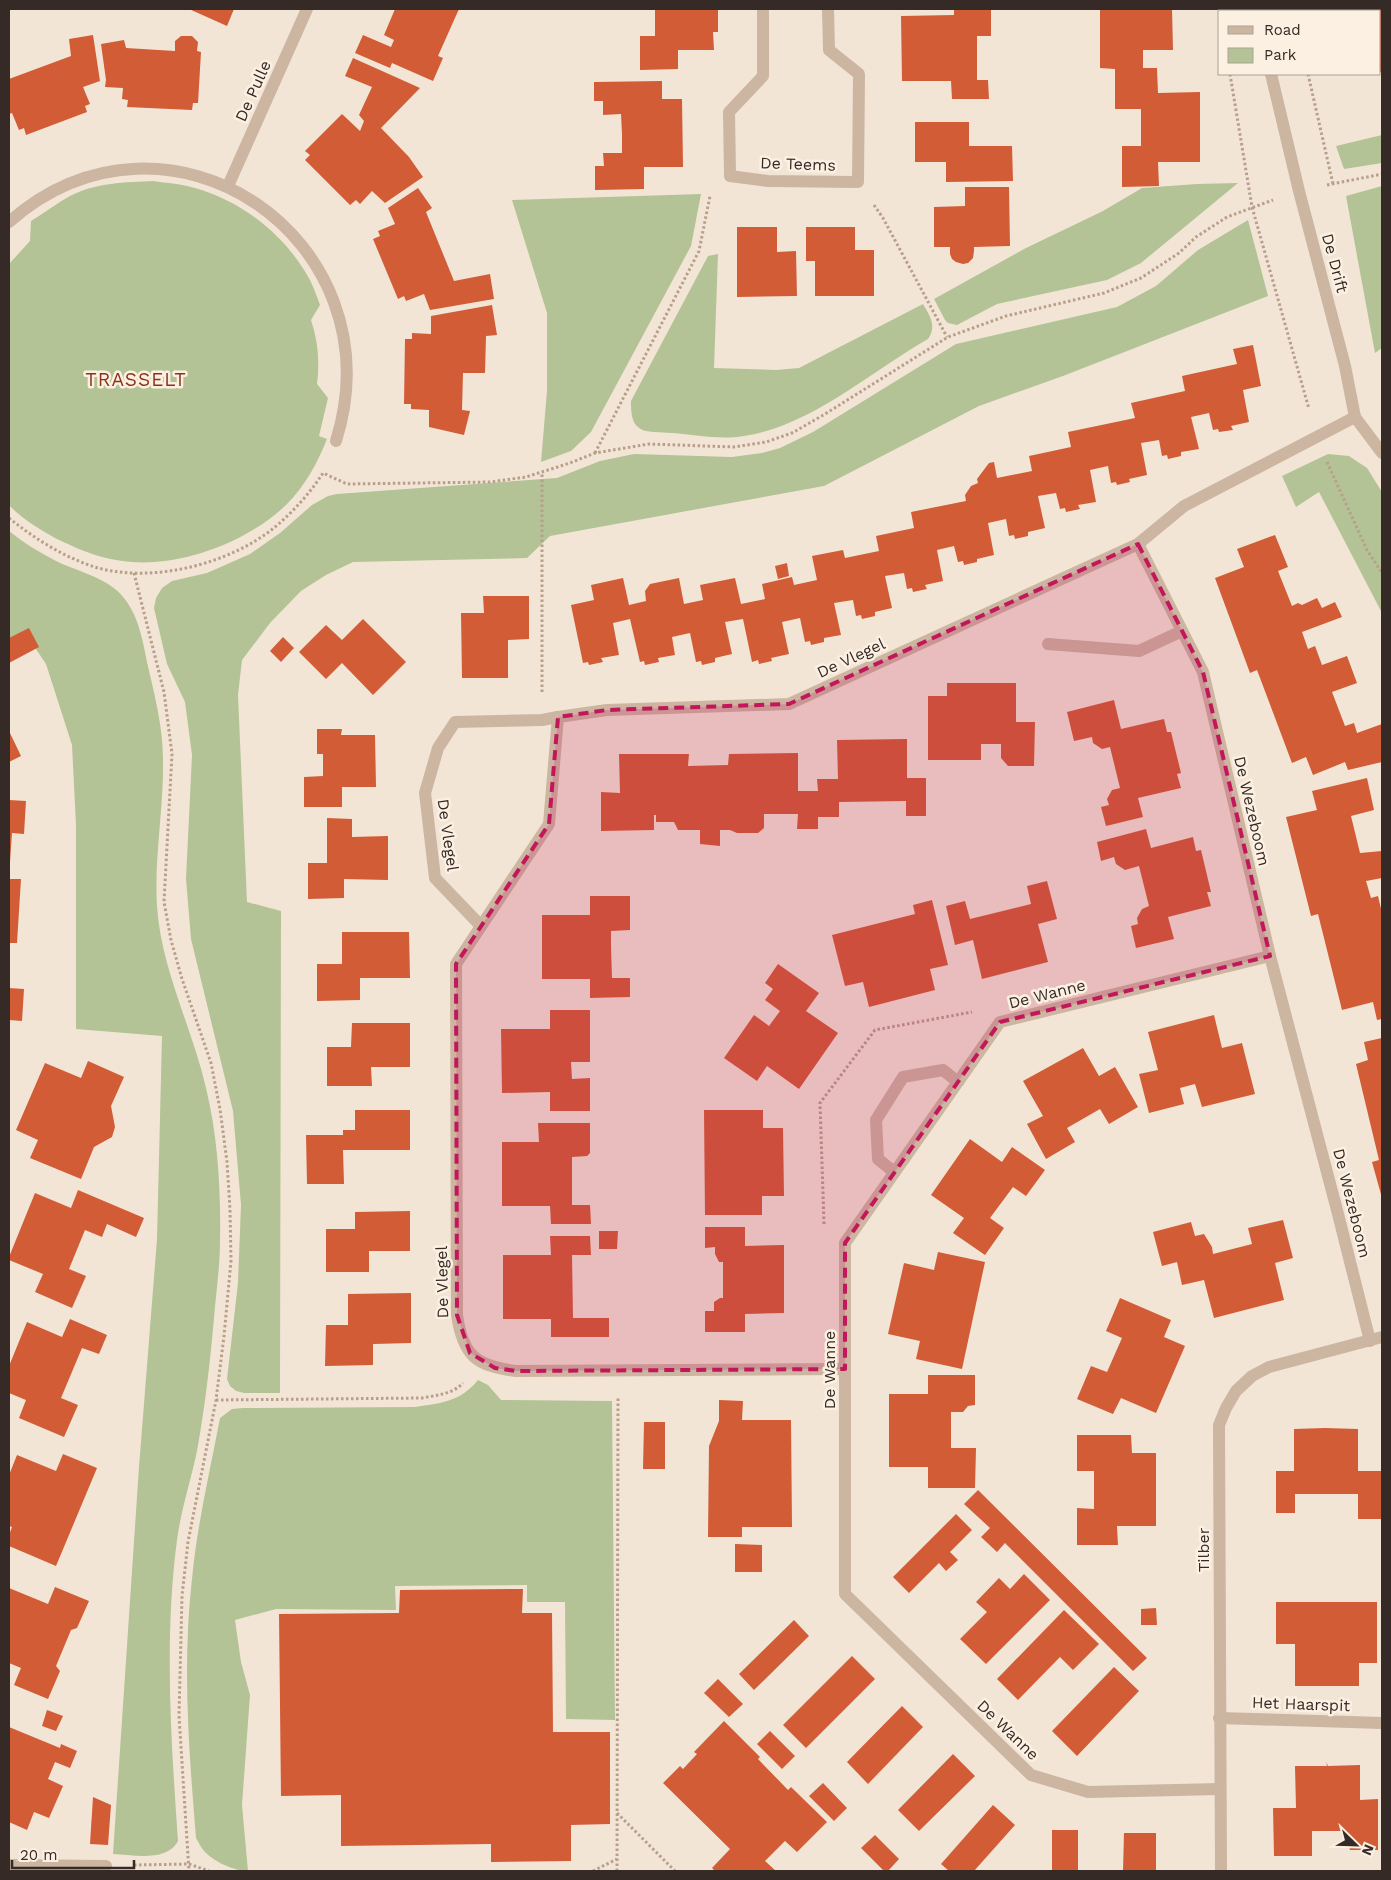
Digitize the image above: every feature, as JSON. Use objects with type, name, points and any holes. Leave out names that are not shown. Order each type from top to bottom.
[{"type":"street","name":"De Pulle","points":[[228,186],[307,9]]},
{"type":"street","points":[[730,176],[729,112],[763,76],[763,9]]},
{"type":"street","name":"De Teems","points":[[730,176],[768,181],[858,182],[859,74],[829,50],[828,9]]},
{"type":"street","name":"De Drift","points":[[1271,75],[1299,191],[1345,366],[1356,417],[1382,453]]},
{"type":"street","points":[[9,222],[27,206],[52,191],[94,175],[124,170],[154,169],[184,173],[228,186],[253,200],[288,229],[307,251],[323,276],[335,304],[344,335],[347,377],[345,402],[336,441]]},
{"type":"street","points":[[1138,544],[1184,506],[1356,417]]},
{"type":"street","name":"De Wezeboom","points":[[1138,544],[1203,672],[1270,956],[1338,1214],[1376,1339]]},
{"type":"street","name":"De Vlegel","points":[[481,926],[435,878],[425,793],[438,748],[455,722],[542,720],[607,710],[789,704],[1138,544]]},
{"type":"street","points":[[1048,644],[1139,652],[1182,631]]},
{"type":"street","name":"De Vlegel","points":[[480,1362],[470,1353],[464,1341],[457,1314],[456,964],[550,824],[558,717]]},
{"type":"street","name":"De Wanne","points":[[1220,1789],[1088,1792],[1030,1775],[846,1594],[844,1243],[1000,1022],[1270,956]]},
{"type":"street","points":[[894,1172],[878,1159],[876,1120],[903,1077],[943,1070],[958,1082]]},
{"type":"street","name":"Tilber","points":[[1221,1871],[1219,1425],[1236,1391],[1252,1376],[1269,1367],[1376,1339]]},
{"type":"street","points":[[480,1362],[495,1368],[516,1371],[845,1369]]},
{"type":"street","name":"Het Haarspit","points":[[1219,1718],[1382,1723]]},
{"type":"street","points":[[9,1865],[106,1866]]},
{"type":"path","points":[[1230,75],[1252,207],[1316,438],[1367,550],[1382,573]]},
{"type":"path","points":[[1308,75],[1333,184]]},
{"type":"path","points":[[9,518],[33,536],[66,555],[98,567],[134,573],[184,568],[221,558],[273,528],[311,491],[323,473],[347,484],[490,482],[542,473],[595,453],[649,444],[734,447],[756,445],[776,440],[825,414],[948,338],[1006,316],[1104,292],[1141,278],[1179,253],[1196,237],[1227,217],[1252,207],[1299,191],[1382,174]]},
{"type":"path","points":[[595,453],[699,251],[713,181],[730,176]]},
{"type":"path","points":[[858,182],[883,218],[948,338]]},
{"type":"path","points":[[542,473],[542,720]]},
{"type":"path","points":[[134,573],[164,692],[172,754],[164,902],[171,940],[182,979],[211,1063],[220,1109],[227,1162],[230,1261],[224,1336],[216,1400],[188,1542],[182,1596],[180,1716],[189,1871]]},
{"type":"path","points":[[216,1400],[422,1398],[458,1389],[480,1362]]},
{"type":"path","points":[[617,1871],[618,1370]]},
{"type":"path","points":[[617,1813],[675,1871]]},
{"type":"path","points":[[593,1871],[617,1859]]},
{"type":"path","points":[[106,1866],[189,1864],[209,1871]]},
{"type":"highlighted area","points":[[1138,544],[1203,672],[1270,956],[1000,1022],[845,1243],[845,1369],[516,1371],[495,1368],[470,1353],[457,1315],[456,964],[549,824],[558,717],[607,710],[789,704]]},
{"type":"green space","points":[[1382,135],[1382,163],[1344,169],[1336,146]]},
{"type":"green space","points":[[153,181],[190,187],[213,194],[230,202],[247,212],[276,235],[300,264],[310,280],[320,305],[311,320],[318,352],[317,384],[328,398],[319,436],[327,439],[310,473],[294,497],[270,518],[251,531],[208,551],[184,558],[161,562],[138,562],[100,557],[70,545],[31,523],[9,505],[9,264],[30,241],[31,221],[65,199],[90,188],[121,183]]},
{"type":"green space","points":[[1238,183],[1141,263],[1107,280],[997,304],[957,325],[948,323],[945,320],[934,299],[1026,248],[1103,211],[1142,188]]},
{"type":"green space","points":[[1382,186],[1382,348],[1375,353],[1346,196]]},
{"type":"green space","points":[[701,194],[691,246],[591,432],[571,451],[541,462],[547,391],[547,313],[512,200]]},
{"type":"green space","points":[[1248,220],[1268,296],[1063,376],[979,406],[824,486],[550,536],[527,558],[353,562],[326,575],[301,591],[270,623],[242,660],[238,695],[247,902],[281,911],[280,1393],[244,1393],[236,1391],[230,1386],[227,1379],[238,1283],[241,1205],[233,1111],[191,939],[186,879],[192,755],[185,702],[167,664],[154,608],[156,598],[162,588],[172,581],[207,573],[250,554],[280,533],[312,505],[328,496],[557,478],[600,461],[634,454],[732,457],[762,453],[780,448],[813,432],[956,344],[1117,307],[1156,286],[1198,250]]},
{"type":"green space","points":[[718,254],[714,368],[776,370],[799,368],[923,304],[932,321],[931,334],[928,339],[816,410],[769,430],[726,438],[654,432],[641,429],[633,420],[631,401],[708,256]]},
{"type":"green space","points":[[1328,454],[1349,456],[1367,468],[1382,492],[1382,613],[1319,492],[1296,507],[1282,476]]},
{"type":"green space","points":[[9,531],[50,558],[95,577],[113,587],[127,602],[138,623],[158,710],[163,747],[156,888],[160,929],[164,952],[206,1088],[216,1145],[220,1203],[218,1280],[209,1368],[197,1451],[181,1518],[173,1577],[170,1690],[178,1841],[173,1848],[166,1852],[149,1856],[113,1854],[139,1467],[157,1239],[162,1036],[76,1029],[76,825],[72,745],[46,664],[26,634],[9,642]]},
{"type":"green space","points":[[478,1380],[488,1385],[501,1400],[612,1401],[615,1720],[566,1719],[565,1602],[527,1602],[527,1585],[395,1586],[396,1610],[276,1609],[235,1620],[241,1662],[250,1695],[242,1805],[248,1871],[231,1868],[219,1862],[205,1852],[196,1838],[189,1741],[187,1644],[194,1559],[200,1518],[220,1418],[232,1409],[243,1408],[415,1407],[457,1397]]},
{"type":"building","points":[[189,9],[234,9],[227,26]]},
{"type":"building","points":[[395,9],[459,9],[438,56],[443,58],[433,81],[392,63],[390,68],[355,53],[363,35],[391,47],[394,40],[384,35]]},
{"type":"building","points":[[655,9],[718,9],[718,32],[713,32],[714,50],[678,50],[678,69],[640,70],[640,36],[655,36]]},
{"type":"building","points":[[954,9],[991,9],[991,36],[977,36],[977,80],[988,80],[989,99],[952,99],[951,81],[902,81],[901,16],[954,15]]},
{"type":"building","points":[[1100,9],[1172,9],[1173,50],[1143,50],[1143,68],[1157,68],[1158,93],[1200,92],[1200,162],[1158,162],[1159,186],[1122,187],[1122,146],[1141,146],[1141,109],[1115,109],[1115,69],[1100,68]]},
{"type":"building","points":[[1382,9],[1381,72],[1381,10],[1352,10]]},
{"type":"building","points":[[93,35],[100,81],[83,87],[90,104],[85,106],[87,112],[26,135],[24,128],[19,130],[12,113],[9,114],[9,79],[71,56],[69,39]]},
{"type":"building","points":[[181,36],[192,36],[198,42],[197,51],[201,52],[198,103],[193,103],[192,110],[127,107],[128,100],[122,99],[123,88],[105,87],[106,80],[101,44],[124,40],[126,48],[175,51],[175,41]]},
{"type":"building","points":[[353,58],[420,88],[381,128],[409,157],[423,177],[385,203],[372,191],[360,204],[356,200],[350,205],[305,160],[310,155],[305,151],[342,114],[360,131],[364,121],[359,115],[372,87],[345,76]]},
{"type":"building","points":[[662,81],[662,99],[682,99],[683,167],[644,167],[644,189],[595,190],[595,166],[604,166],[603,153],[622,153],[622,134],[621,114],[603,115],[603,101],[594,101],[594,82]]},
{"type":"building","points":[[915,122],[969,122],[969,146],[1012,146],[1013,181],[946,182],[946,162],[915,162]]},
{"type":"building","points":[[965,187],[1009,187],[1010,246],[974,247],[973,258],[968,263],[963,264],[952,259],[950,247],[934,247],[934,207],[965,206]]},
{"type":"building","points":[[418,188],[432,208],[426,212],[454,281],[490,274],[494,299],[430,310],[424,294],[406,301],[404,296],[398,299],[373,239],[380,236],[378,231],[395,224],[388,208]]},
{"type":"building","points":[[737,227],[777,227],[777,252],[796,251],[797,296],[737,297]]},
{"type":"building","points":[[806,227],[855,227],[855,250],[874,250],[874,296],[815,296],[815,261],[806,261]]},
{"type":"building","points":[[492,305],[497,335],[486,336],[485,373],[463,373],[462,410],[470,411],[464,435],[429,427],[429,410],[411,409],[411,404],[404,404],[405,339],[412,339],[412,333],[431,334],[431,316]]},
{"type":"building","points":[[1253,345],[1261,386],[1243,390],[1249,422],[1231,426],[1233,430],[1219,432],[1218,429],[1213,430],[1209,413],[1191,417],[1199,449],[1181,452],[1181,456],[1168,459],[1167,455],[1162,456],[1159,440],[1141,443],[1147,475],[1129,479],[1130,482],[1117,485],[1116,482],[1111,483],[1108,466],[1090,470],[1096,502],[1078,505],[1080,509],[1066,512],[1065,508],[1060,509],[1056,493],[1038,496],[1045,528],[1028,532],[1028,536],[1015,539],[1014,535],[1009,536],[1006,519],[988,523],[994,555],[977,559],[977,562],[964,565],[963,561],[958,562],[954,546],[937,550],[943,581],[925,585],[927,589],[913,592],[912,588],[907,589],[904,573],[885,576],[892,608],[875,612],[875,616],[862,619],[861,615],[856,616],[853,600],[834,603],[841,635],[824,638],[824,642],[811,645],[810,641],[805,642],[800,618],[782,622],[789,654],[771,658],[772,661],[759,664],[758,660],[752,662],[743,619],[725,622],[732,654],[715,658],[715,662],[702,665],[701,661],[696,662],[690,633],[672,637],[675,655],[658,658],[659,662],[645,665],[644,661],[640,662],[630,619],[613,623],[619,655],[601,658],[603,662],[589,665],[588,662],[583,663],[571,605],[594,600],[591,585],[623,578],[629,605],[646,601],[645,591],[650,584],[679,578],[684,604],[703,600],[700,585],[735,578],[741,604],[765,599],[762,584],[792,577],[794,585],[817,580],[812,556],[843,550],[845,558],[879,551],[876,536],[914,528],[911,512],[966,501],[965,495],[971,486],[978,483],[977,479],[989,463],[994,462],[997,478],[1032,471],[1029,456],[1071,447],[1068,432],[1135,418],[1131,403],[1185,391],[1182,376],[1237,364],[1233,349]]},
{"type":"building","points":[[1275,535],[1288,567],[1278,571],[1292,606],[1298,603],[1302,605],[1317,598],[1322,608],[1335,602],[1342,617],[1302,632],[1308,649],[1315,646],[1322,665],[1347,656],[1357,683],[1332,692],[1345,726],[1354,723],[1357,733],[1382,724],[1382,762],[1348,770],[1345,762],[1313,775],[1306,757],[1292,763],[1257,670],[1250,673],[1215,578],[1244,567],[1237,549]]},
{"type":"building","points":[[787,563],[789,576],[778,579],[775,566]]},
{"type":"building","points":[[483,596],[529,596],[529,639],[508,640],[508,678],[462,678],[461,613],[484,613]]},
{"type":"building","points":[[363,619],[406,662],[373,695],[342,663],[326,679],[299,652],[326,625],[342,640]]},
{"type":"building","points":[[29,628],[39,647],[9,663],[9,638]]},
{"type":"building","points":[[283,637],[294,648],[281,662],[270,651]]},
{"type":"building","points":[[947,683],[1016,683],[1016,722],[1035,722],[1034,766],[1008,766],[1001,758],[1001,744],[981,744],[981,760],[928,760],[928,696],[947,696]]},
{"type":"building","points":[[1114,700],[1121,729],[1164,719],[1167,732],[1171,732],[1181,773],[1177,774],[1181,788],[1138,798],[1143,817],[1106,826],[1101,807],[1109,805],[1107,799],[1112,790],[1120,788],[1110,747],[1102,749],[1093,743],[1092,737],[1074,741],[1067,712]]},
{"type":"building","points":[[317,729],[342,729],[341,735],[375,735],[376,787],[342,787],[342,807],[304,807],[304,777],[323,776],[323,754],[317,754]]},
{"type":"building","points":[[9,731],[21,756],[9,762]]},
{"type":"building","points":[[907,739],[907,778],[926,778],[926,816],[906,816],[906,801],[839,802],[839,817],[818,817],[818,829],[797,829],[798,814],[764,814],[764,828],[758,833],[737,833],[730,830],[720,830],[720,846],[700,844],[700,830],[678,830],[674,822],[656,822],[656,815],[654,815],[654,830],[601,831],[601,792],[620,793],[619,754],[689,754],[688,766],[728,765],[729,754],[798,753],[798,791],[818,791],[817,779],[838,779],[837,740]]},
{"type":"building","points":[[1367,778],[1374,810],[1351,816],[1360,853],[1382,851],[1382,878],[1366,881],[1371,898],[1378,896],[1382,913],[1382,1019],[1377,1020],[1373,1002],[1342,1010],[1318,914],[1311,916],[1286,817],[1317,810],[1312,791]]},
{"type":"building","points":[[9,800],[26,801],[24,834],[12,833],[10,862],[9,861]]},
{"type":"building","points":[[327,818],[352,819],[352,837],[388,836],[388,880],[344,879],[344,898],[308,899],[308,863],[327,863]]},
{"type":"building","points":[[1146,829],[1151,848],[1193,837],[1196,851],[1201,850],[1211,892],[1207,892],[1211,906],[1168,917],[1174,939],[1136,948],[1131,926],[1138,924],[1137,918],[1142,909],[1149,906],[1139,866],[1125,870],[1116,864],[1114,857],[1101,861],[1097,842]]},
{"type":"building","points":[[9,879],[21,879],[17,943],[9,943]]},
{"type":"building","points":[[1047,881],[1057,919],[1038,924],[1048,962],[982,979],[973,940],[955,945],[946,906],[965,901],[970,919],[1031,904],[1027,886]]},
{"type":"building","points":[[590,896],[630,896],[630,930],[611,931],[611,947],[612,978],[630,978],[630,997],[590,998],[590,979],[542,979],[542,915],[590,915]]},
{"type":"building","points":[[932,900],[948,965],[930,969],[935,990],[869,1007],[863,982],[845,986],[832,935],[915,914],[913,905]]},
{"type":"building","points":[[342,932],[409,932],[410,978],[360,978],[360,1000],[317,1001],[317,964],[342,964]]},
{"type":"building","points":[[778,964],[819,993],[806,1011],[838,1033],[799,1089],[767,1066],[757,1081],[724,1058],[754,1015],[769,1026],[780,1011],[765,1000],[773,989],[765,983]]},
{"type":"building","points":[[9,988],[24,989],[22,1021],[9,1020]]},
{"type":"building","points":[[550,1010],[590,1010],[590,1062],[571,1062],[572,1079],[590,1078],[590,1111],[550,1111],[550,1092],[502,1093],[501,1029],[550,1029]]},
{"type":"building","points":[[1214,1015],[1222,1048],[1242,1043],[1255,1094],[1202,1107],[1195,1084],[1180,1088],[1184,1104],[1149,1113],[1139,1074],[1158,1070],[1148,1032]]},
{"type":"building","points":[[352,1023],[410,1023],[410,1067],[371,1067],[372,1086],[327,1086],[327,1047],[351,1047]]},
{"type":"building","points":[[1382,1038],[1382,1198],[1372,1162],[1379,1160],[1356,1064],[1368,1060],[1364,1042]]},
{"type":"building","points":[[1083,1048],[1099,1076],[1115,1067],[1138,1107],[1109,1124],[1100,1109],[1067,1128],[1075,1142],[1046,1159],[1027,1124],[1043,1116],[1023,1081]]},
{"type":"building","points":[[88,1061],[124,1077],[111,1106],[115,1127],[112,1137],[94,1147],[81,1179],[30,1158],[38,1140],[16,1130],[45,1063],[81,1078]]},
{"type":"building","points":[[355,1110],[410,1110],[410,1150],[343,1150],[344,1184],[307,1184],[306,1135],[343,1135],[343,1130],[355,1130]]},
{"type":"building","points":[[704,1110],[763,1110],[763,1128],[783,1128],[784,1196],[762,1196],[762,1215],[705,1215]]},
{"type":"building","points":[[538,1123],[590,1123],[590,1153],[587,1156],[572,1157],[572,1205],[590,1205],[591,1224],[551,1224],[550,1206],[502,1206],[502,1142],[539,1142]]},
{"type":"building","points":[[970,1139],[1002,1162],[1012,1147],[1045,1170],[1026,1196],[1013,1187],[990,1218],[1004,1228],[985,1255],[953,1233],[964,1218],[931,1195]]},
{"type":"building","points":[[78,1190],[144,1218],[136,1237],[107,1224],[102,1237],[85,1230],[69,1269],[86,1276],[72,1308],[35,1292],[43,1274],[9,1260],[9,1257],[35,1193],[71,1208]]},
{"type":"building","points":[[410,1211],[410,1251],[369,1251],[369,1272],[326,1272],[326,1229],[355,1229],[355,1212]]},
{"type":"building","points":[[1283,1220],[1293,1258],[1275,1263],[1284,1300],[1214,1318],[1204,1280],[1182,1285],[1177,1262],[1162,1266],[1153,1232],[1191,1222],[1195,1236],[1204,1234],[1212,1247],[1213,1254],[1252,1244],[1248,1228]]},
{"type":"building","points":[[705,1227],[745,1227],[745,1246],[784,1245],[784,1313],[745,1314],[745,1332],[705,1332],[705,1311],[714,1311],[714,1302],[723,1298],[723,1262],[719,1262],[715,1254],[715,1247],[705,1248]]},
{"type":"building","points":[[599,1231],[618,1231],[617,1249],[599,1249]]},
{"type":"building","points":[[550,1236],[590,1236],[591,1255],[572,1255],[573,1318],[609,1318],[609,1337],[551,1337],[551,1319],[503,1319],[503,1255],[551,1255]]},
{"type":"building","points":[[938,1252],[985,1262],[962,1369],[916,1359],[920,1341],[888,1334],[904,1263],[934,1270]]},
{"type":"building","points":[[411,1293],[411,1343],[373,1344],[373,1365],[325,1366],[326,1325],[348,1325],[348,1294]]},
{"type":"building","points":[[1120,1298],[1171,1320],[1164,1337],[1185,1346],[1156,1413],[1121,1398],[1113,1414],[1077,1399],[1091,1366],[1107,1372],[1122,1338],[1106,1331]]},
{"type":"building","points":[[70,1319],[107,1335],[99,1354],[82,1348],[61,1398],[78,1405],[64,1437],[19,1418],[26,1400],[9,1393],[9,1366],[27,1322],[62,1337]]},
{"type":"building","points":[[928,1375],[975,1375],[975,1405],[968,1406],[963,1412],[951,1412],[951,1448],[976,1448],[975,1488],[928,1488],[928,1467],[889,1467],[889,1394],[928,1394]]},
{"type":"building","points":[[719,1400],[743,1401],[742,1420],[791,1420],[792,1527],[742,1527],[742,1537],[708,1537],[709,1446],[719,1421]]},
{"type":"building","points":[[644,1422],[665,1422],[665,1469],[643,1469]]},
{"type":"building","points":[[1294,1429],[1358,1429],[1358,1471],[1382,1471],[1382,1519],[1358,1519],[1358,1494],[1295,1494],[1295,1513],[1276,1513],[1276,1471],[1294,1471]]},
{"type":"building","points":[[1077,1435],[1131,1435],[1132,1453],[1156,1453],[1156,1526],[1117,1526],[1118,1545],[1077,1545],[1077,1508],[1094,1509],[1094,1471],[1077,1471]]},
{"type":"building","points":[[63,1454],[97,1468],[56,1566],[9,1546],[9,1535],[12,1527],[9,1526],[9,1475],[17,1455],[56,1471]]},
{"type":"building","points":[[978,1490],[1147,1658],[1133,1671],[1005,1543],[997,1552],[981,1537],[990,1528],[964,1504]]},
{"type":"building","points":[[956,1514],[972,1530],[950,1552],[958,1560],[946,1571],[939,1563],[909,1593],[893,1577]]},
{"type":"building","points":[[735,1544],[762,1545],[762,1572],[735,1572]]},
{"type":"building","points":[[1024,1574],[1050,1600],[986,1664],[960,1639],[987,1612],[976,1602],[999,1578],[1010,1589]]},
{"type":"building","points":[[55,1587],[89,1601],[77,1628],[71,1630],[56,1666],[60,1671],[48,1699],[14,1685],[21,1668],[9,1663],[9,1588],[48,1604]]},
{"type":"building","points":[[523,1589],[522,1613],[552,1613],[553,1732],[610,1732],[610,1824],[571,1825],[571,1861],[491,1862],[491,1844],[341,1846],[341,1795],[281,1796],[279,1614],[399,1613],[400,1590]]},
{"type":"building","points":[[1276,1602],[1377,1602],[1377,1663],[1359,1663],[1359,1686],[1295,1686],[1295,1644],[1276,1644]]},
{"type":"building","points":[[1156,1608],[1157,1625],[1141,1625],[1141,1609]]},
{"type":"building","points":[[1064,1610],[1099,1644],[1073,1670],[1060,1657],[1018,1700],[997,1679]]},
{"type":"building","points":[[794,1620],[809,1636],[754,1690],[739,1674]]},
{"type":"building","points":[[852,1656],[875,1679],[806,1748],[783,1725]]},
{"type":"building","points":[[1114,1667],[1139,1691],[1077,1756],[1052,1731]]},
{"type":"building","points":[[718,1679],[743,1704],[729,1717],[704,1693]]},
{"type":"building","points":[[902,1706],[923,1727],[868,1784],[847,1762]]},
{"type":"building","points":[[47,1710],[63,1716],[56,1731],[42,1726]]},
{"type":"building","points":[[724,1721],[760,1757],[758,1759],[788,1790],[791,1787],[827,1822],[797,1852],[785,1841],[765,1861],[776,1871],[715,1871],[712,1868],[730,1849],[663,1783],[680,1766],[683,1769],[697,1754],[694,1752]]},
{"type":"building","points":[[9,1727],[60,1748],[61,1744],[77,1751],[70,1768],[55,1762],[48,1779],[63,1786],[49,1818],[34,1812],[27,1830],[9,1822]]},
{"type":"building","points":[[770,1731],[795,1756],[782,1769],[757,1744]]},
{"type":"building","points":[[953,1754],[975,1776],[919,1831],[898,1810]]},
{"type":"building","points":[[1326,1762],[1328,1766],[1360,1765],[1360,1800],[1378,1799],[1378,1850],[1350,1850],[1344,1831],[1312,1831],[1312,1856],[1274,1856],[1273,1808],[1296,1808],[1295,1766],[1327,1766]]},
{"type":"building","points":[[823,1783],[847,1808],[834,1821],[809,1796]]},
{"type":"building","points":[[93,1797],[111,1805],[108,1845],[90,1844]]},
{"type":"building","points":[[993,1805],[1015,1825],[974,1871],[949,1871],[941,1864]]},
{"type":"building","points":[[1052,1830],[1078,1830],[1078,1871],[1052,1871]]},
{"type":"building","points":[[1124,1833],[1156,1833],[1156,1871],[1123,1871]]},
{"type":"building","points":[[875,1835],[899,1859],[888,1871],[884,1871],[861,1848]]},
{"type":"district","name":"TRASSELT","points":[[136,379]]}]
